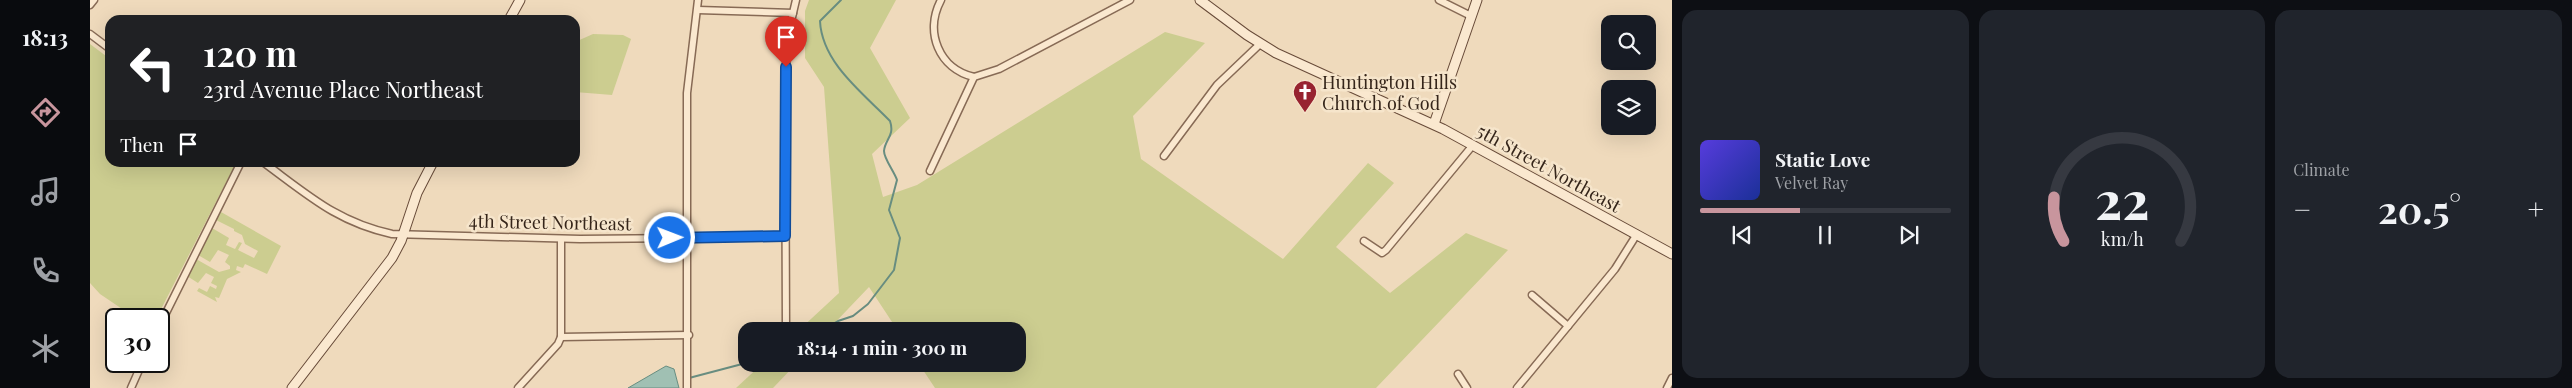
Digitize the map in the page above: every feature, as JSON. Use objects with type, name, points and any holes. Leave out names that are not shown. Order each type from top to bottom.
[{"type":"street","points":[[90,5],[94,0]]},
{"type":"street","points":[[512,15],[520,0]]},
{"type":"street","points":[[687,388],[687,94],[698,0]]},
{"type":"street","points":[[786,322],[785,78],[792,13],[796,0]]},
{"type":"street","points":[[941,0],[934,21],[934,38],[947,64],[957,71],[974,77],[999,69],[1130,0]]},
{"type":"street","name":"5th Street Northeast","points":[[1200,0],[1260,44],[1306,68],[1434,124],[1672,254]]},
{"type":"street","points":[[1439,0],[1471,16]]},
{"type":"street","points":[[1434,124],[1477,0]]},
{"type":"street","points":[[698,10],[792,13]]},
{"type":"street","points":[[90,34],[105,44]]},
{"type":"street","points":[[1164,156],[1217,85],[1260,44]]},
{"type":"street","points":[[930,171],[974,77]]},
{"type":"street","points":[[1364,241],[1382,253],[1386,250],[1473,145]]},
{"type":"street","points":[[168,308],[239,167]]},
{"type":"street","name":"4th Street Northeast","points":[[270,167],[329,211],[348,221],[392,234],[561,239],[785,236]]},
{"type":"street","points":[[292,388],[398,248],[417,193],[430,167]]},
{"type":"street","points":[[1516,388],[1615,269],[1637,234]]},
{"type":"street","points":[[518,388],[558,344],[561,338],[561,239]]},
{"type":"street","points":[[1532,295],[1568,326]]},
{"type":"street","points":[[561,338],[688,335]]},
{"type":"street","points":[[131,388],[138,373]]},
{"type":"street","points":[[1458,374],[1467,388]]},
{"type":"street","points":[[1667,388],[1672,378]]},
{"type":"green space","points":[[809,0],[896,0],[870,48],[910,118],[872,154],[883,197],[917,185],[1165,32],[1205,43],[1133,116],[1141,159],[1283,259],[1368,163],[1394,183],[1336,247],[1390,293],[1466,233],[1508,250],[1376,388],[935,388],[924,372],[1026,372],[1026,322],[892,322],[869,287],[836,322],[808,322],[839,293],[824,87],[805,58],[805,11]]},
{"type":"green space","points":[[593,34],[623,35],[631,39],[612,95],[580,92],[580,40]]},
{"type":"green space","points":[[90,44],[105,55],[105,167],[234,167],[162,308],[121,308],[100,294],[90,283]]},
{"type":"green space","points":[[221,212],[281,246],[267,274],[245,264],[243,268],[237,266],[236,270],[241,272],[227,279],[219,298],[215,297],[217,302],[197,291],[199,288],[207,292],[210,286],[216,289],[217,286],[211,283],[214,277],[206,273],[198,283],[187,276],[196,259],[219,272],[230,269],[230,266],[225,262],[229,255],[218,250],[210,262],[198,255],[212,228],[229,238],[226,245],[235,249],[239,242],[242,243],[238,250],[254,258],[258,251],[245,244],[242,235],[234,231],[234,229],[216,220]]},
{"type":"green space","points":[[753,372],[788,372],[773,388],[736,388]]},
{"type":"shaded area","points":[[666,366],[674,369],[679,388],[628,388]]},
{"type":"waterway","points":[[836,322],[853,316],[868,304],[894,270],[900,238],[889,210],[897,180],[884,151],[891,134],[890,121],[836,64],[822,36],[820,21],[841,0]]},
{"type":"waterway","points":[[689,378],[738,365]]},
{"type":"place","name":"Huntington Hills Church of God","points":[[1305,113]]},
{"type":"route","points":[[670,238],[785,236],[784,139],[786,67]]}]
